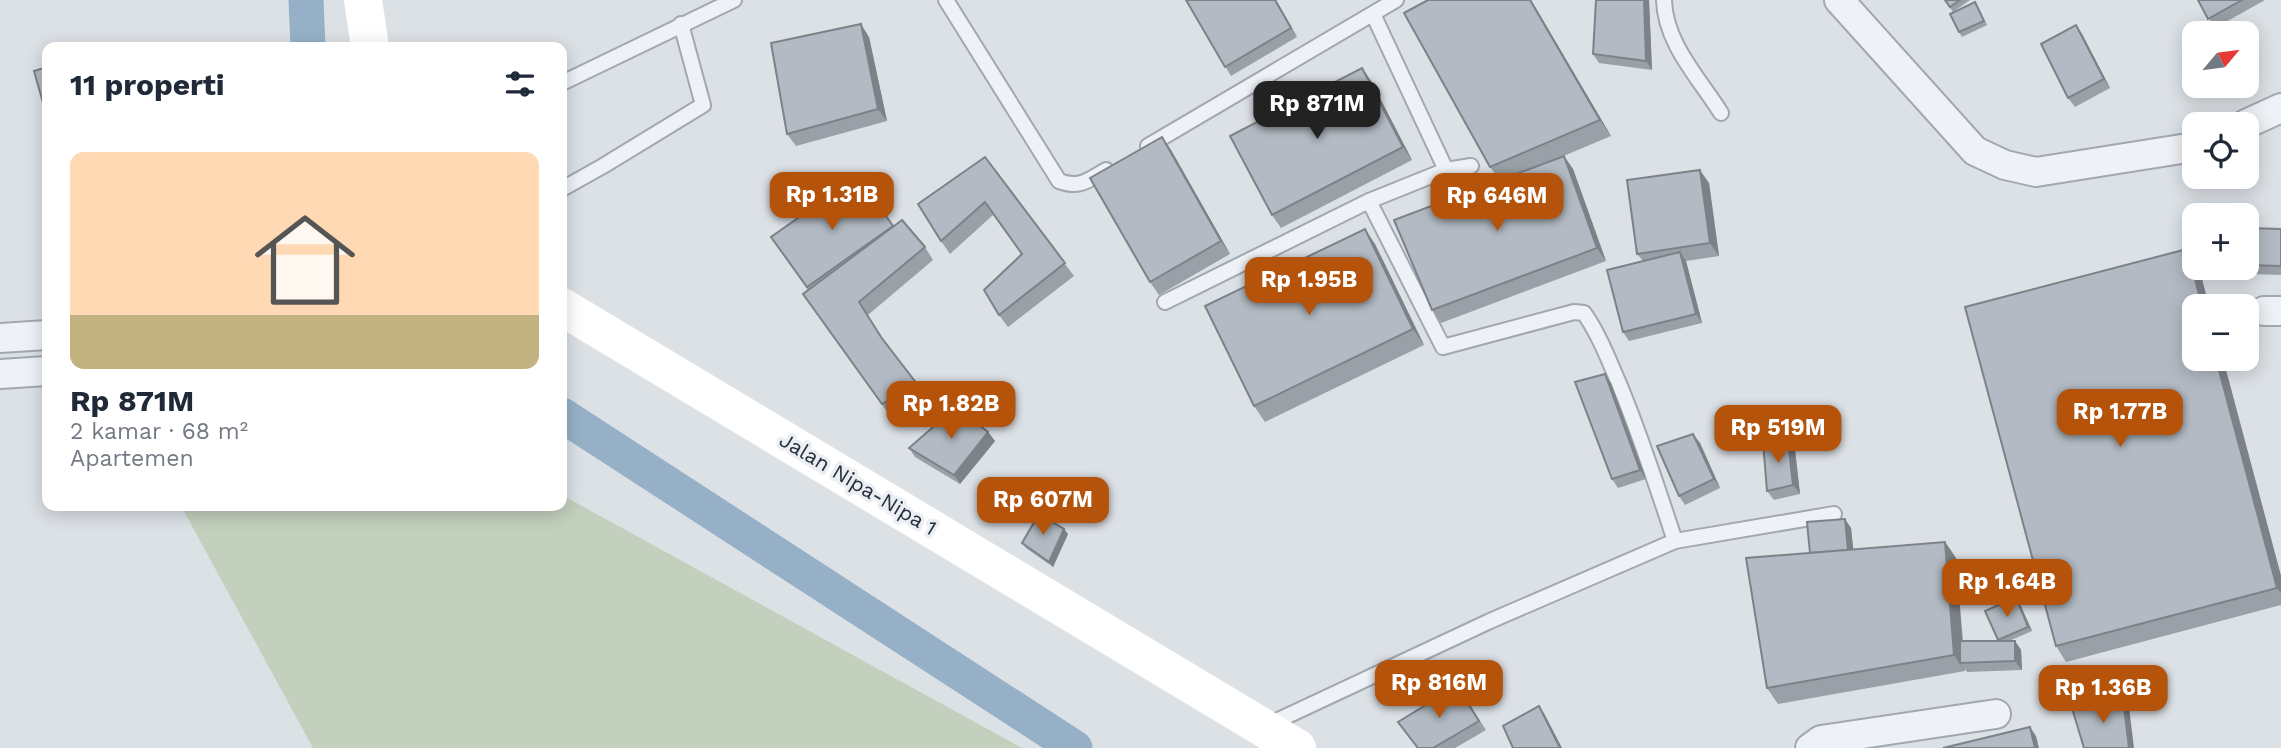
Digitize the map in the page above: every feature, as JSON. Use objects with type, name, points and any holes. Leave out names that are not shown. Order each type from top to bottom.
[{"type":"street","points":[[363,0],[369,42]]},
{"type":"street","points":[[1839,0],[1975,151],[2005,165],[2036,172],[2182,149]]},
{"type":"street","points":[[2259,118],[2281,108]]},
{"type":"street","name":"Jalan Nipa-Nipa 1","points":[[567,310],[1297,748]]},
{"type":"street","points":[[0,338],[42,335]]},
{"type":"street","points":[[0,374],[42,371]]},
{"type":"street","points":[[1810,748],[1821,740],[1996,714]]},
{"type":"lane","points":[[567,81],[734,0]]},
{"type":"lane","points":[[946,0],[1059,181],[1071,185],[1083,184],[1117,163]]},
{"type":"lane","points":[[1141,150],[1396,0]]},
{"type":"lane","points":[[1664,0],[1667,23],[1675,43],[1721,113]]},
{"type":"lane","points":[[1373,14],[1446,170]]},
{"type":"lane","points":[[567,186],[703,105],[681,24]]},
{"type":"lane","points":[[1165,302],[1369,201],[1446,170],[1471,166]]},
{"type":"lane","points":[[1369,201],[1443,347],[1574,312],[1584,313],[1606,352],[1636,426],[1675,541]]},
{"type":"lane","points":[[1264,727],[1489,621],[1675,541],[1834,514]]},
{"type":"green space","points":[[567,498],[1022,748],[313,748],[184,511],[567,511]]},
{"type":"building","points":[[1186,0],[1275,0],[1291,28],[1225,67]]},
{"type":"building","points":[[1428,0],[1530,0],[1600,120],[1490,167],[1404,13]]},
{"type":"building","points":[[1596,0],[1644,0],[1646,61],[1593,54]]},
{"type":"building","points":[[1945,0],[1960,0],[1950,7]]},
{"type":"building","points":[[2198,0],[2242,0],[2208,19]]},
{"type":"building","points":[[1975,2],[1984,21],[1959,32],[1950,14]]},
{"type":"building","points":[[861,24],[878,109],[787,134],[771,43]]},
{"type":"building","points":[[2076,25],[2104,79],[2068,98],[2041,44]]},
{"type":"building","points":[[1362,68],[1403,147],[1272,215],[1230,136]]},
{"type":"building","points":[[42,69],[42,99],[34,71]]},
{"type":"building","points":[[1162,137],[1221,241],[1150,282],[1090,178]]},
{"type":"building","points":[[1564,156],[1597,248],[1432,310],[1394,220]]},
{"type":"building","points":[[985,157],[1065,263],[999,315],[984,290],[1022,254],[985,202],[941,241],[918,204]]},
{"type":"building","points":[[1700,170],[1710,243],[1637,254],[1627,180]]},
{"type":"building","points":[[858,176],[893,226],[807,287],[771,237]]},
{"type":"building","points":[[902,220],[925,247],[859,302],[881,337],[917,384],[882,404],[803,294]]},
{"type":"building","points":[[2259,228],[2281,229],[2281,266],[2259,265]]},
{"type":"building","points":[[1365,229],[1413,329],[1254,406],[1205,306]]},
{"type":"building","points":[[2182,250],[2182,280],[2195,280],[2199,294],[2182,294],[2182,371],[2219,371],[2277,588],[2056,646],[1965,307]]},
{"type":"building","points":[[1680,252],[1696,314],[1623,332],[1607,270]]},
{"type":"building","points":[[1605,374],[1640,470],[1612,479],[1575,382]]},
{"type":"building","points":[[956,407],[988,432],[954,475],[909,448]]},
{"type":"building","points":[[1693,434],[1714,479],[1679,496],[1657,446]]},
{"type":"building","points":[[1788,441],[1793,485],[1767,491],[1763,442]]},
{"type":"building","points":[[1039,514],[1064,529],[1049,562],[1022,543]]},
{"type":"building","points":[[1845,519],[1848,550],[1810,553],[1807,522]]},
{"type":"building","points":[[1945,542],[1954,655],[1767,688],[1746,558]]},
{"type":"building","points":[[2016,597],[2028,627],[1998,640],[1985,611]]},
{"type":"building","points":[[1960,641],[2015,641],[2015,661],[1960,663]]},
{"type":"building","points":[[1457,686],[1479,721],[1433,748],[1418,748],[1398,722]]},
{"type":"building","points":[[2123,698],[2129,748],[2084,748],[2072,708]]},
{"type":"building","points":[[1539,706],[1560,748],[1513,748],[1503,726]]},
{"type":"building","points":[[2030,727],[2035,748],[1943,748]]},
{"type":"waterway","points":[[306,0],[308,42]]},
{"type":"waterway","points":[[567,418],[1075,748]]}]
